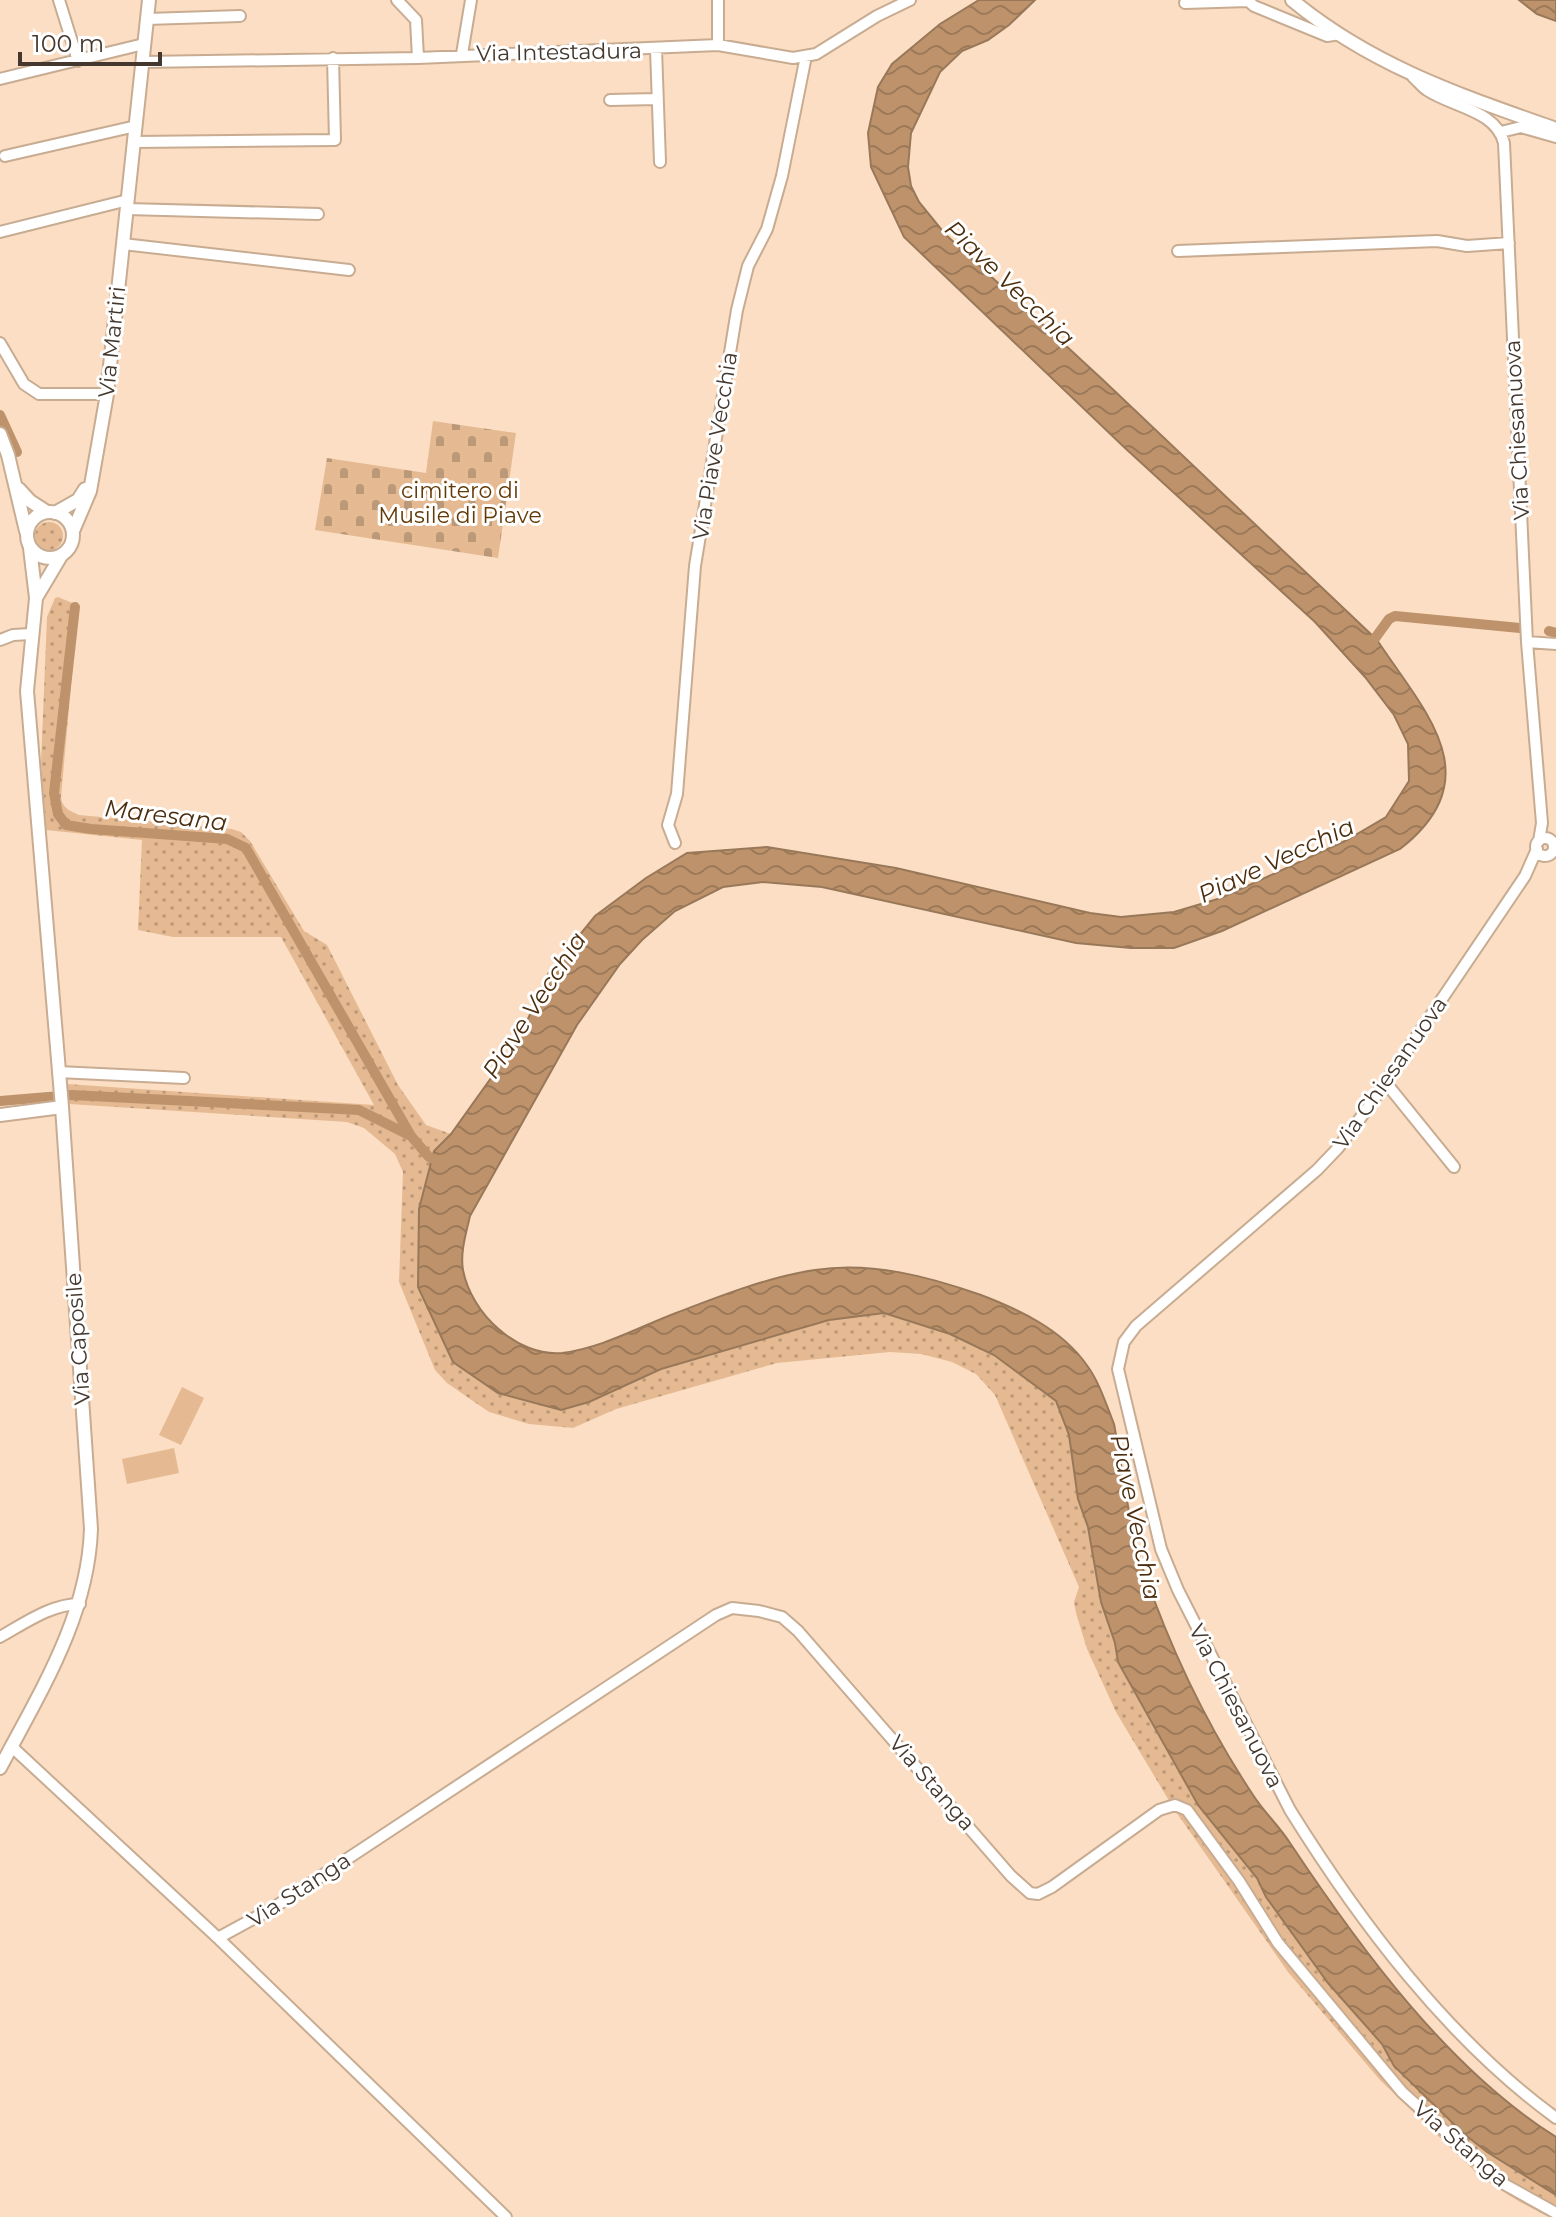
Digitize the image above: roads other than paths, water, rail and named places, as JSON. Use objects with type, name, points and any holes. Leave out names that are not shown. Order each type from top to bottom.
[{"type":"street","points":[[59,0],[78,61]]},
{"type":"street","name":"Via Martiri","points":[[73,531],[90,491],[107,394],[149,0]]},
{"type":"street","points":[[397,0],[416,20],[418,58]]},
{"type":"street","name":"Via Intestadura","points":[[462,54],[471,0]]},
{"type":"street","points":[[718,0],[718,45]]},
{"type":"street","name":"Via Intestadura","points":[[142,62],[418,58],[718,45],[793,58],[837,43],[877,16],[910,0]]},
{"type":"street","points":[[1185,3],[1248,0],[1254,6],[1327,36],[1340,34]]},
{"type":"street","points":[[1292,0],[1340,34],[1412,76],[1556,129]]},
{"type":"street","points":[[147,19],[240,16]]},
{"type":"street","points":[[0,79],[144,44]]},
{"type":"street","name":"Via Intestadura","points":[[656,49],[660,162]]},
{"type":"street","name":"Via Piave Vecchia","points":[[675,843],[668,825],[677,794],[695,566],[737,310],[748,266],[767,229],[778,190],[806,56]]},
{"type":"street","points":[[134,142],[335,140],[333,58]]},
{"type":"street","points":[[1412,76],[1428,91],[1490,121],[1501,132],[1521,127],[1556,137]]},
{"type":"street","points":[[610,100],[657,99]]},
{"type":"street","points":[[5,156],[136,126]]},
{"type":"street","name":"Via Chiesanuova","points":[[1501,132],[1505,156],[1527,642],[1542,823],[1547,843],[1554,847],[1552,856],[1525,876]]},
{"type":"street","points":[[0,232],[127,204],[318,214]]},
{"type":"street","points":[[1178,251],[1437,241],[1467,246],[1509,243]]},
{"type":"street","points":[[123,244],[349,270]]},
{"type":"street","points":[[0,343],[24,384],[39,394],[107,394]]},
{"type":"street","points":[[0,434],[30,548],[44,558],[61,556],[71,545],[73,531],[67,520],[30,501],[16,486]]},
{"type":"street","points":[[27,534],[33,519],[78,500],[90,484]]},
{"type":"street","name":"Via Caposile","points":[[0,1768],[70,1632],[80,1604],[90,1554],[91,1504],[27,691],[36,598],[30,548]]},
{"type":"street","name":"Via Caposile","points":[[36,598],[61,556]]},
{"type":"street","points":[[0,640],[13,635],[31,634]]},
{"type":"street","points":[[1527,642],[1556,644]]},
{"type":"street","name":"Via Chiesanuova","points":[[1547,843],[1386,1083],[1338,1148],[1317,1170],[1136,1326],[1124,1342],[1118,1369],[1150,1508],[1168,1570],[1290,1810],[1378,1936],[1438,2011],[1491,2067],[1556,2118]]},
{"type":"street","points":[[59,1079],[184,1078]]},
{"type":"street","points":[[1386,1083],[1454,1167]]},
{"type":"street","points":[[0,1115],[61,1104]]},
{"type":"street","points":[[0,1637],[44,1612],[80,1604]]},
{"type":"street","name":"Via Stanga","points":[[218,1938],[273,1908],[716,1615],[732,1608],[759,1611],[782,1617],[820,1653],[1011,1876],[1030,1893],[1038,1894],[1052,1887],[1159,1810],[1175,1805],[1187,1810],[1239,1881],[1278,1943],[1402,2092],[1502,2183],[1556,2213]]},
{"type":"street","name":"Via Stanga","points":[[11,1746],[218,1938],[506,2217]]},
{"type":"water","points":[[979,0],[1035,0],[1009,25],[988,40],[962,51],[940,72],[911,133],[908,167],[911,186],[919,202],[945,234],[1377,640],[1429,718],[1441,744],[1446,770],[1442,796],[1427,822],[1400,849],[1222,931],[1174,948],[1076,943],[822,887],[763,882],[723,887],[675,911],[642,940],[620,964],[577,1025],[470,1216],[463,1250],[463,1270],[476,1302],[499,1329],[529,1348],[545,1352],[562,1353],[591,1347],[744,1288],[797,1273],[836,1268],[900,1272],[962,1288],[1025,1314],[1065,1341],[1091,1371],[1114,1424],[1130,1518],[1144,1572],[1178,1659],[1221,1742],[1257,1801],[1346,1924],[1409,2004],[1479,2077],[1516,2109],[1556,2137],[1556,2195],[1487,2152],[1463,2133],[1394,2066],[1382,2044],[1328,1983],[1266,1897],[1257,1878],[1198,1805],[1118,1662],[1101,1602],[1088,1527],[1078,1499],[1069,1435],[1056,1401],[994,1355],[950,1334],[884,1313],[829,1320],[661,1369],[589,1402],[561,1410],[498,1393],[453,1362],[418,1287],[419,1209],[434,1151],[451,1134],[519,1039],[548,974],[595,916],[646,878],[687,853],[767,847],[896,868],[1090,913],[1121,917],[1174,912],[1221,898],[1345,841],[1386,817],[1409,781],[1408,744],[1394,715],[1365,677],[1315,622],[1125,448],[904,237],[871,167],[868,133],[878,87],[892,64],[940,24]]},
{"type":"water","points":[[1519,0],[1556,0],[1556,21],[1537,14]]},
{"type":"waterway","name":"Maresana","points":[[0,415],[17,452]]},
{"type":"waterway","name":"Maresana","points":[[75,607],[54,793],[58,814],[66,825],[227,839],[246,848],[411,1136]]},
{"type":"waterway","points":[[1368,648],[1389,619],[1395,616],[1520,628]]},
{"type":"waterway","points":[[1549,631],[1556,633]]},
{"type":"waterway","points":[[0,1101],[72,1095],[359,1110],[411,1136],[429,1157],[445,1164]]},
{"type":"water label","name":"Piave Vecchia","points":[[1010,283]]},
{"type":"water label","name":"Piave Vecchia","points":[[1276,860]]},
{"type":"water label","name":"Piave Vecchia","points":[[534,1005]]},
{"type":"water label","name":"Piave Vecchia","points":[[1136,1517]]},
{"type":"park label","name":"cimitero di Musile di Piave","points":[[460,502]]}]
